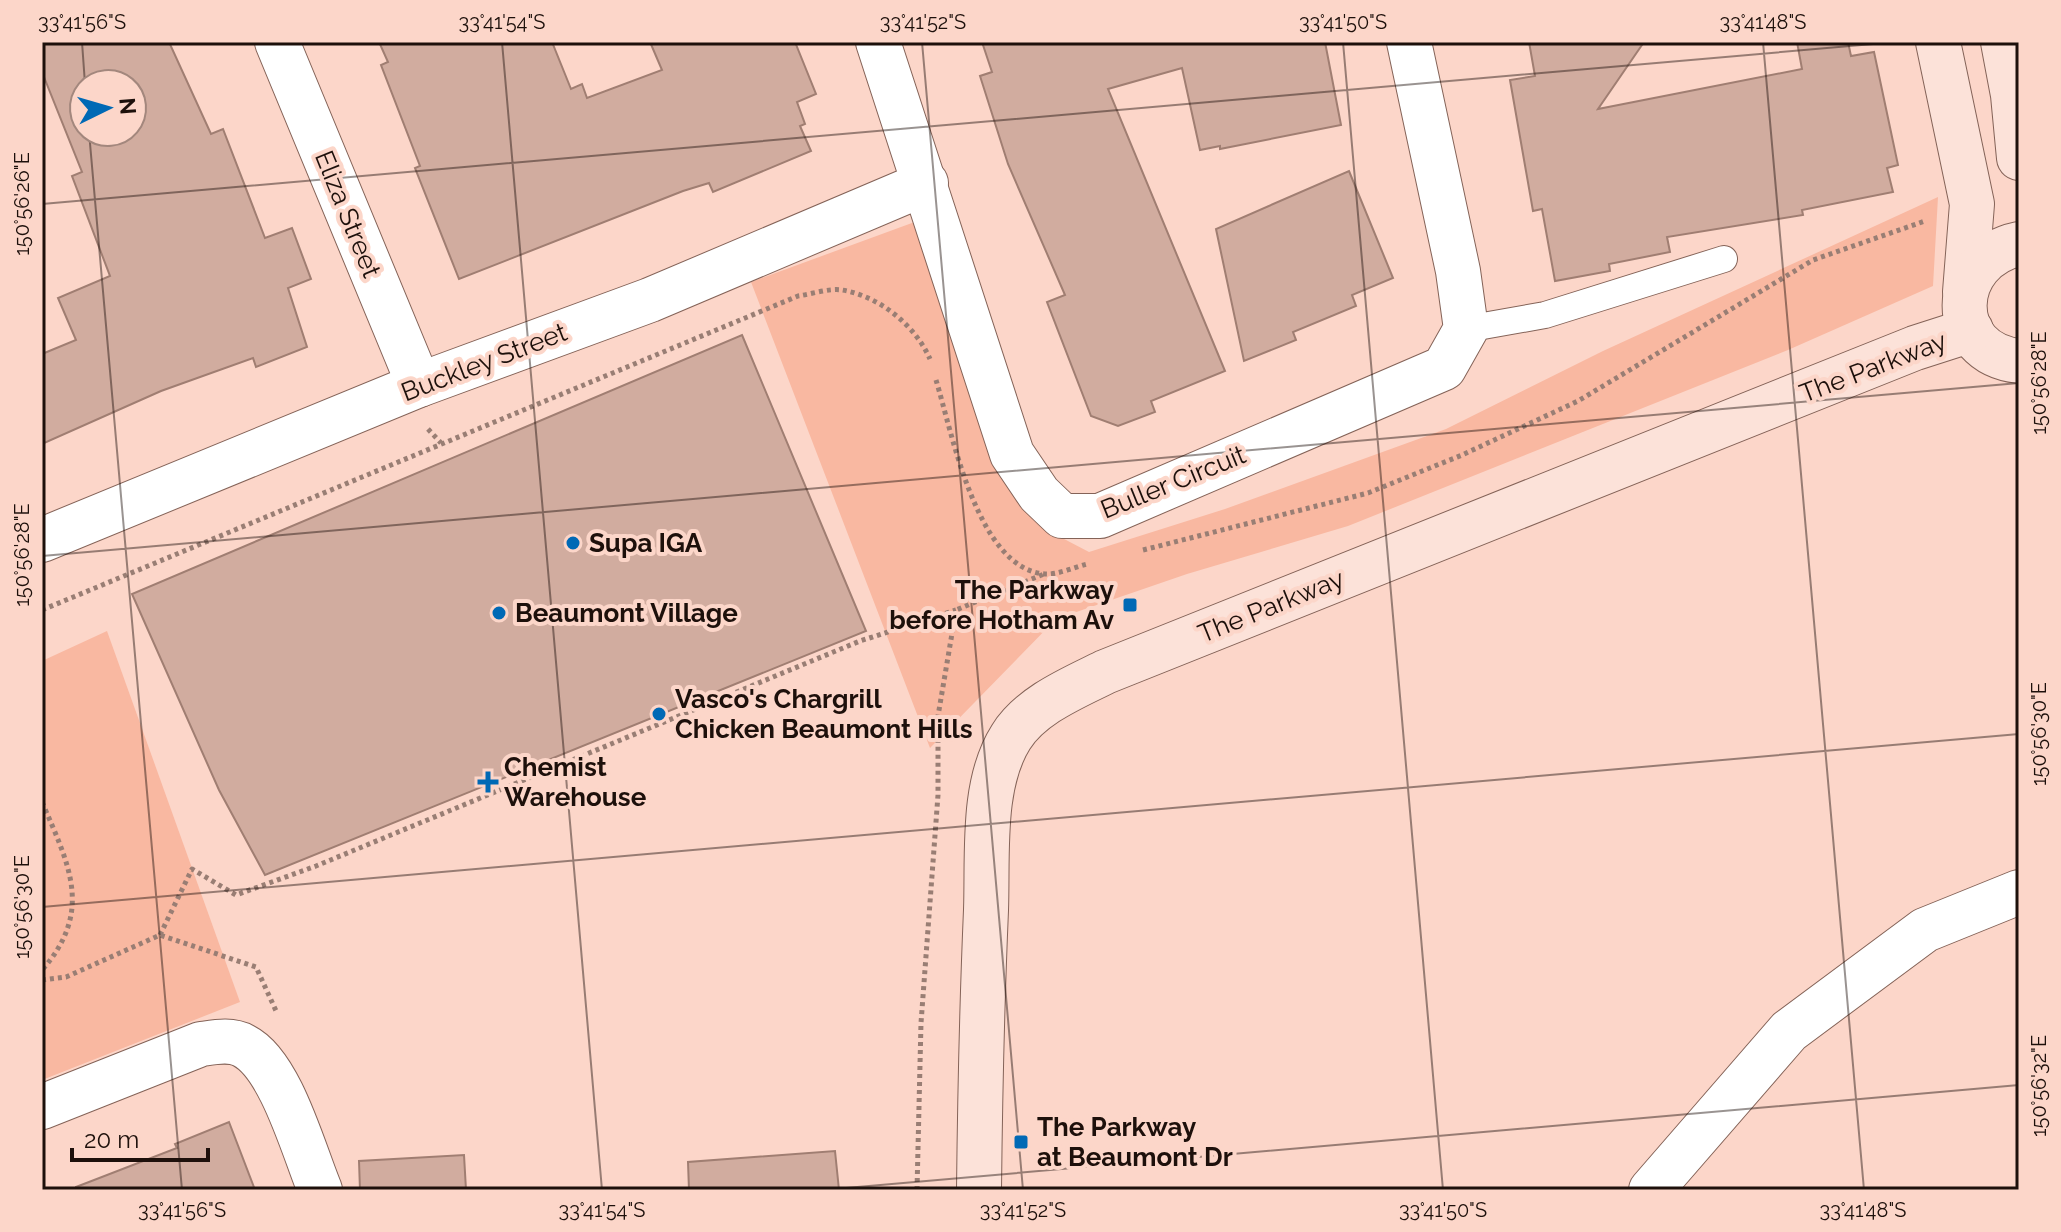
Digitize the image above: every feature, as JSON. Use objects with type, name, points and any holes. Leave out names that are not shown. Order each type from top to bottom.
[{"type":"street","name":"Eliza Street","points":[[277,42],[419,385]]},
{"type":"street","name":"Buller Circuit","points":[[878,42],[1012,454],[1039,494],[1062,516],[1100,516],[1444,368],[1466,329]]},
{"type":"street","points":[[1409,42],[1458,271],[1466,329]]},
{"type":"street","points":[[1938,42],[1972,204],[1968,311],[1982,345],[1998,356],[2019,361]]},
{"type":"street","points":[[2003,42],[2013,95],[2019,158]]},
{"type":"street","name":"Buckley Street","points":[[42,540],[419,385],[650,300],[926,183]]},
{"type":"street","points":[[1968,311],[1971,274],[1983,259],[2000,248],[2019,244]]},
{"type":"street","name":"The Parkway","points":[[979,1190],[981,1019],[993,781],[1012,734],[1028,718],[1067,691],[1105,672],[1915,348],[1968,311]]},
{"type":"street","points":[[1651,1190],[1789,1031],[1925,930],[2019,892]]},
{"type":"street","points":[[42,1107],[201,1044],[221,1041],[242,1045],[259,1055],[272,1074],[320,1190]]},
{"type":"lane","points":[[1466,329],[1545,315],[1724,259]]},
{"type":"path","points":[[42,980],[66,977],[160,935],[192,869],[236,895],[316,866],[860,641],[956,610]]},
{"type":"path","points":[[42,802],[65,855],[75,906],[59,951],[42,970]]},
{"type":"path","points":[[160,935],[256,967],[280,1018]]},
{"type":"shaded area","points":[[1938,197],[1933,286],[1788,350],[1348,526],[1187,574],[1056,619],[930,748],[751,282],[931,216],[1045,529],[1089,552],[1225,509],[1446,429],[1603,351]]},
{"type":"shaded area","points":[[107,631],[240,1002],[42,1080],[42,661]]},
{"type":"building","points":[[42,42],[169,42],[211,134],[223,129],[265,238],[292,228],[311,279],[288,288],[307,347],[256,367],[253,358],[161,391],[42,444],[42,354],[76,340],[58,298],[110,276],[72,176],[82,172],[72,148],[148,148],[148,68],[68,68],[68,137],[42,72]]},
{"type":"building","points":[[379,42],[552,42],[571,89],[582,84],[587,98],[662,70],[650,42],[795,42],[816,94],[797,102],[805,124],[800,126],[811,151],[713,192],[709,183],[683,191],[459,279],[415,168],[420,166],[381,65],[388,62]]},
{"type":"building","points":[[982,42],[1325,42],[1341,125],[1220,149],[1220,146],[1200,150],[1182,68],[1108,89],[1225,371],[1151,401],[1155,412],[1118,426],[1091,416],[1047,302],[1065,295],[1008,164],[980,76],[992,72]]},
{"type":"building","points":[[1529,42],[1644,42],[1598,109],[1802,69],[1797,42],[1848,42],[1851,56],[1874,52],[1898,165],[1887,168],[1893,192],[1802,210],[1803,215],[1667,237],[1670,252],[1609,264],[1610,271],[1555,281],[1542,209],[1533,211],[1510,80],[1535,76]]},
{"type":"building","points":[[1349,171],[1393,278],[1352,295],[1356,306],[1293,332],[1296,340],[1244,361],[1216,229]]},
{"type":"building","name":"Beaumont Village","points":[[742,335],[866,631],[265,875],[219,790],[132,594]]},
{"type":"building","points":[[229,1122],[255,1190],[76,1190],[76,1187],[177,1148],[175,1144]]},
{"type":"building","points":[[835,1151],[839,1190],[689,1190],[688,1162]]},
{"type":"building","points":[[464,1155],[466,1190],[360,1190],[359,1161]]},
{"type":"place","name":"Supa IGA","points":[[573,543]]},
{"type":"place","name":"The Parkway before Hotham Av","points":[[1130,605]]},
{"type":"place","name":"Beaumont Village","points":[[499,613]]},
{"type":"place","name":"Vasco's Chargrill Chicken Beaumont Hills","points":[[659,714]]},
{"type":"place","name":"Chemist Warehouse","points":[[488,782]]},
{"type":"place","name":"The Parkway at Beaumont Dr","points":[[1021,1142]]}]
